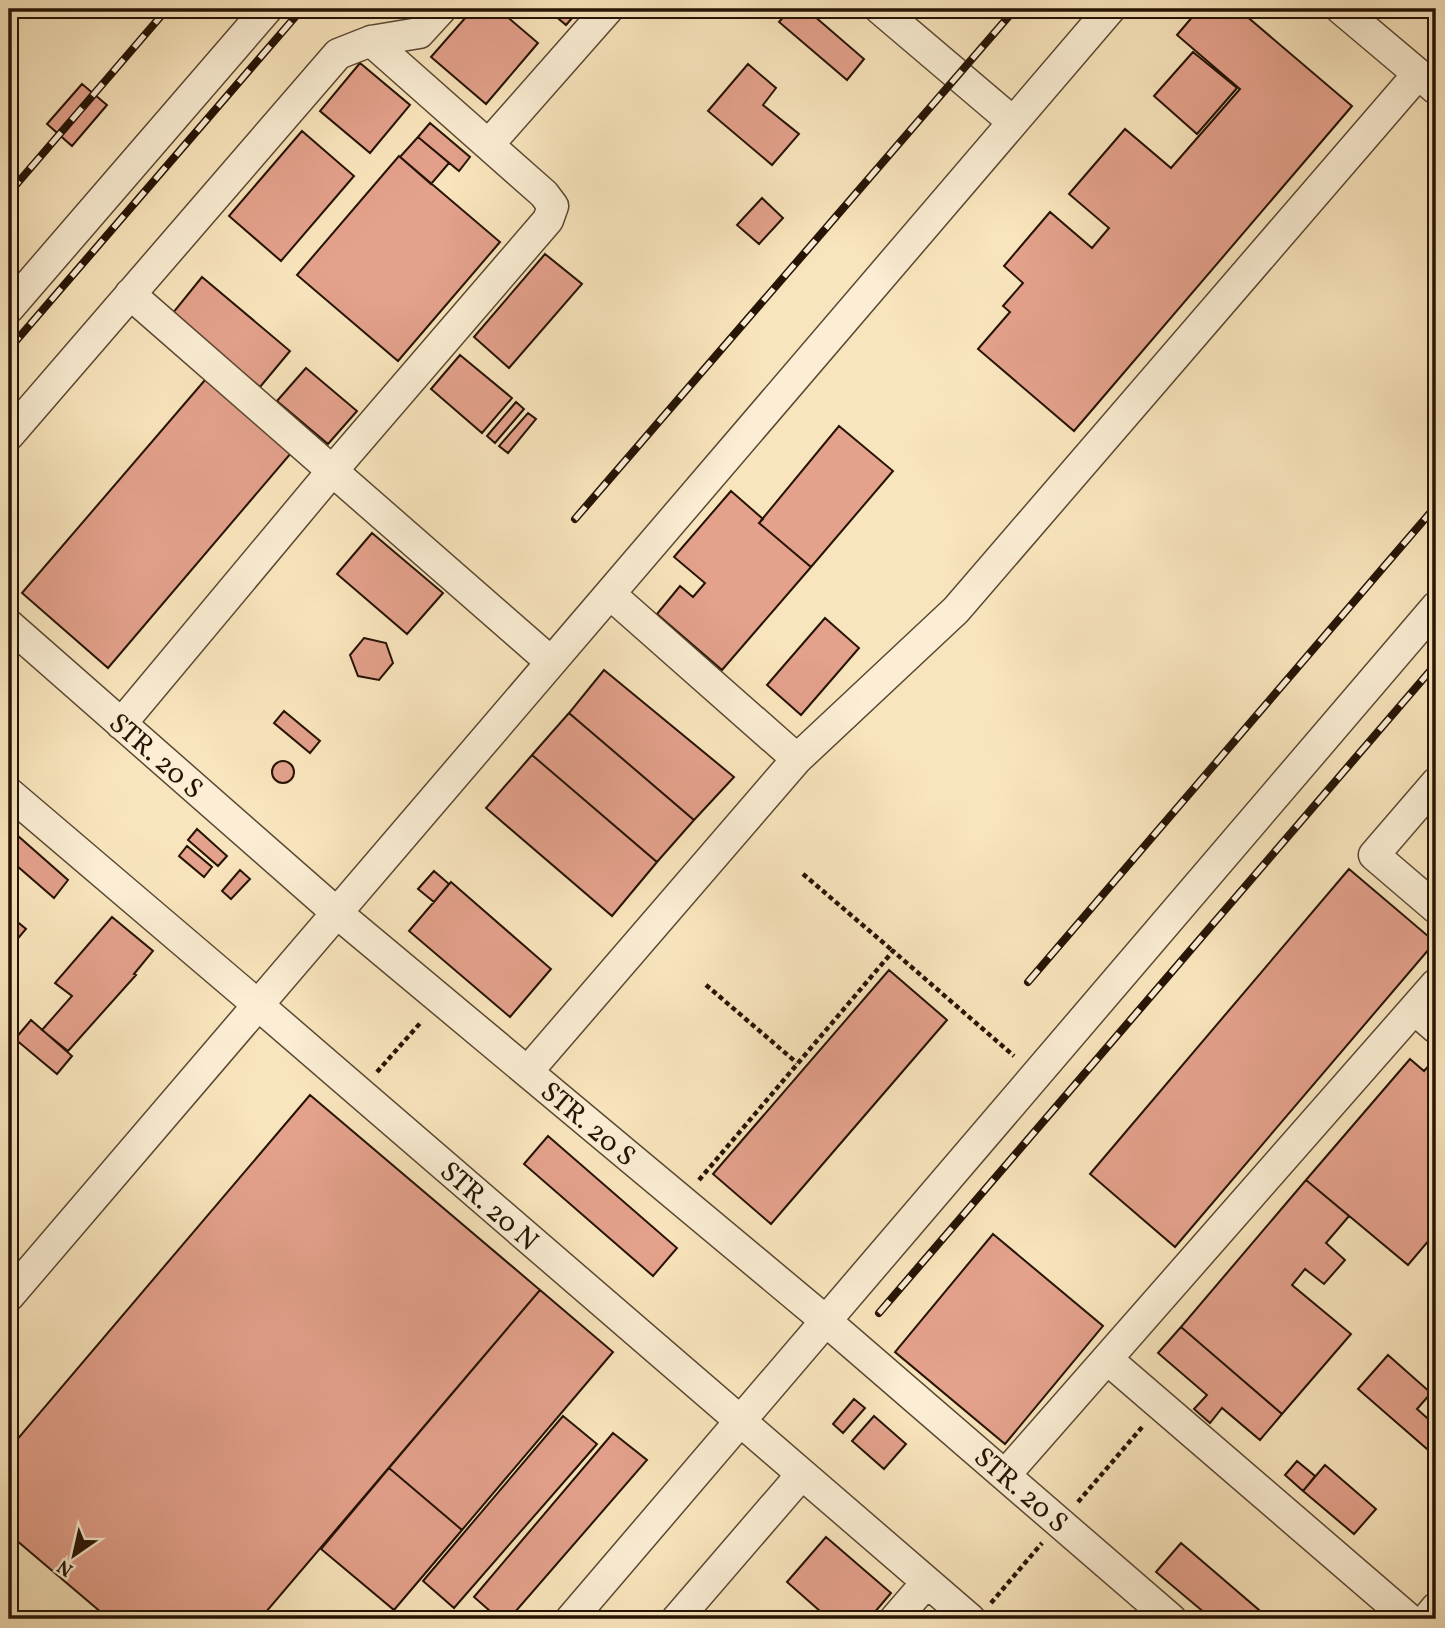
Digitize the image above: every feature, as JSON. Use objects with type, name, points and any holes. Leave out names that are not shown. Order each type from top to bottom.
[{"type":"lane","points":[[9,308],[267,9]]},
{"type":"lane","points":[[9,435],[338,54],[371,41],[419,33],[441,9]]},
{"type":"lane","points":[[489,144],[608,9]]},
{"type":"lane","points":[[880,9],[1013,122]]},
{"type":"lane","points":[[9,1296],[1110,9]]},
{"type":"lane","points":[[528,1071],[797,759],[956,610],[1427,82],[1341,9]]},
{"type":"lane","points":[[121,724],[548,220],[553,206],[544,194],[371,41]]},
{"type":"lane","points":[[130,294],[551,662]]},
{"type":"lane","points":[[610,594],[797,759]]},
{"type":"lane","points":[[570,1619],[1436,607]]},
{"type":"lane","name":"STR. 20 S","points":[[9,625],[337,913],[826,1321],[1171,1619]]},
{"type":"lane","points":[[1436,783],[1374,855],[1436,908]]},
{"type":"lane","name":"STR. 20 N","points":[[9,793],[258,1004],[927,1582],[978,1614]]},
{"type":"lane","points":[[1005,1475],[1107,1359],[1425,1018],[1436,984]]},
{"type":"lane","points":[[1107,1359],[1409,1619]]},
{"type":"lane","points":[[677,1619],[802,1474]]},
{"type":"lane","points":[[895,1619],[927,1582]]},
{"type":"lane","points":[[1427,1619],[1436,1608]]},
{"type":"path","points":[[803,874],[1036,1075]]},
{"type":"path","points":[[682,1201],[893,951]]},
{"type":"path","points":[[706,985],[797,1063]]},
{"type":"path","points":[[360,1092],[441,999]]},
{"type":"path","points":[[978,1614],[1161,1405]]},
{"type":"building","points":[[473,9],[498,9],[538,43],[486,104],[431,57]]},
{"type":"building","points":[[547,9],[580,9],[566,25]]},
{"type":"building","points":[[790,9],[806,9],[864,59],[847,80],[779,22]]},
{"type":"building","points":[[1199,9],[1238,9],[1352,106],[1074,431],[978,349],[1010,312],[1003,306],[1023,283],[1004,266],[1050,212],[1092,248],[1109,228],[1069,194],[1125,129],[1171,168],[1240,89],[1177,35]]},
{"type":"building","points":[[1193,52],[1237,88],[1197,134],[1154,96]]},
{"type":"building","points":[[360,63],[410,105],[370,153],[320,111]]},
{"type":"building","points":[[748,64],[776,88],[763,105],[799,134],[772,165],[708,111]]},
{"type":"building","points":[[82,84],[107,105],[72,146],[47,124]]},
{"type":"building","points":[[430,123],[470,157],[459,171],[418,137]]},
{"type":"building","points":[[302,131],[354,176],[281,261],[229,216]]},
{"type":"building","points":[[418,137],[449,163],[431,184],[400,157]]},
{"type":"building","points":[[399,156],[500,242],[398,361],[297,275]]},
{"type":"building","points":[[762,198],[783,218],[759,244],[737,225]]},
{"type":"building","points":[[545,254],[582,284],[509,368],[474,337]]},
{"type":"building","points":[[202,277],[290,351],[260,387],[172,314]]},
{"type":"building","points":[[460,355],[512,398],[482,433],[431,389]]},
{"type":"building","points":[[306,368],[357,411],[328,444],[277,401]]},
{"type":"building","points":[[211,373],[297,446],[108,668],[22,593]]},
{"type":"building","points":[[516,402],[524,409],[495,443],[487,436]]},
{"type":"building","points":[[528,413],[536,419],[508,453],[499,446]]},
{"type":"building","points":[[839,426],[893,471],[811,567],[759,523]]},
{"type":"building","points":[[731,491],[763,519],[759,523],[811,567],[722,670],[657,614],[680,586],[693,597],[705,583],[674,557]]},
{"type":"building","points":[[372,533],[443,593],[407,634],[337,574]]},
{"type":"building","points":[[825,618],[859,648],[801,715],[767,685]]},
{"type":"building","points":[[364,638],[386,643],[393,663],[379,680],[358,676],[350,655]]},
{"type":"building","points":[[604,670],[734,777],[694,820],[569,713]]},
{"type":"building","points":[[284,711],[320,741],[310,753],[274,723]]},
{"type":"building","points":[[569,713],[694,820],[657,862],[532,755]]},
{"type":"building","points":[[532,755],[657,862],[612,916],[486,808]]},
{"type":"building","points":[[279,761],[287,761],[294,768],[294,776],[287,783],[279,783],[272,776],[272,768]]},
{"type":"building","points":[[9,828],[68,880],[54,898],[9,859]]},
{"type":"building","points":[[197,829],[227,856],[218,866],[188,840]]},
{"type":"building","points":[[187,846],[212,867],[204,877],[179,856]]},
{"type":"building","points":[[1349,869],[1435,942],[1175,1247],[1090,1174]]},
{"type":"building","points":[[240,870],[250,879],[231,899],[222,891]]},
{"type":"building","points":[[434,871],[449,884],[434,902],[418,889]]},
{"type":"building","points":[[451,882],[551,969],[510,1017],[409,931]]},
{"type":"building","points":[[9,915],[26,929],[9,949]]},
{"type":"building","points":[[112,917],[153,951],[134,974],[136,975],[68,1051],[42,1030],[72,996],[55,983]]},
{"type":"building","points":[[889,970],[947,1020],[771,1224],[713,1174]]},
{"type":"building","points":[[31,1020],[72,1056],[57,1074],[15,1039]]},
{"type":"building","points":[[1410,1059],[1424,1071],[1432,1062],[1436,1065],[1436,1232],[1408,1265],[1306,1180]]},
{"type":"building","points":[[310,1095],[540,1290],[260,1619],[109,1619],[9,1534],[9,1449]]},
{"type":"building","points":[[548,1136],[677,1248],[653,1276],[524,1164]]},
{"type":"building","points":[[1306,1180],[1349,1216],[1326,1243],[1345,1260],[1324,1284],[1305,1269],[1292,1285],[1351,1334],[1282,1414],[1181,1327]]},
{"type":"building","points":[[993,1234],[1103,1326],[1005,1444],[895,1352]]},
{"type":"building","points":[[540,1290],[613,1352],[462,1530],[389,1468]]},
{"type":"building","points":[[1181,1327],[1282,1414],[1260,1440],[1222,1408],[1210,1423],[1194,1409],[1207,1395],[1158,1353]]},
{"type":"building","points":[[1388,1355],[1431,1393],[1417,1409],[1436,1426],[1436,1437],[1427,1449],[1358,1389]]},
{"type":"building","points":[[854,1399],[865,1408],[843,1433],[833,1424]]},
{"type":"building","points":[[563,1416],[597,1444],[454,1608],[423,1581]]},
{"type":"building","points":[[874,1416],[906,1444],[884,1469],[852,1441]]},
{"type":"building","points":[[613,1433],[647,1460],[509,1619],[499,1619],[474,1597]]},
{"type":"building","points":[[1297,1461],[1315,1476],[1303,1491],[1285,1475]]},
{"type":"building","points":[[1325,1465],[1376,1509],[1354,1534],[1303,1491]]},
{"type":"building","points":[[389,1468],[462,1530],[394,1610],[321,1549]]},
{"type":"building","points":[[826,1537],[891,1593],[869,1619],[829,1619],[787,1582]]},
{"type":"building","points":[[1181,1543],[1259,1610],[1252,1619],[1212,1619],[1156,1572]]},
{"type":"railway","points":[[9,193],[167,9]]},
{"type":"railway","points":[[9,349],[302,9]]},
{"type":"railway","points":[[575,519],[1015,9]]},
{"type":"railway","points":[[1028,982],[1436,506]]},
{"type":"railway","points":[[879,1313],[1436,664]]}]
